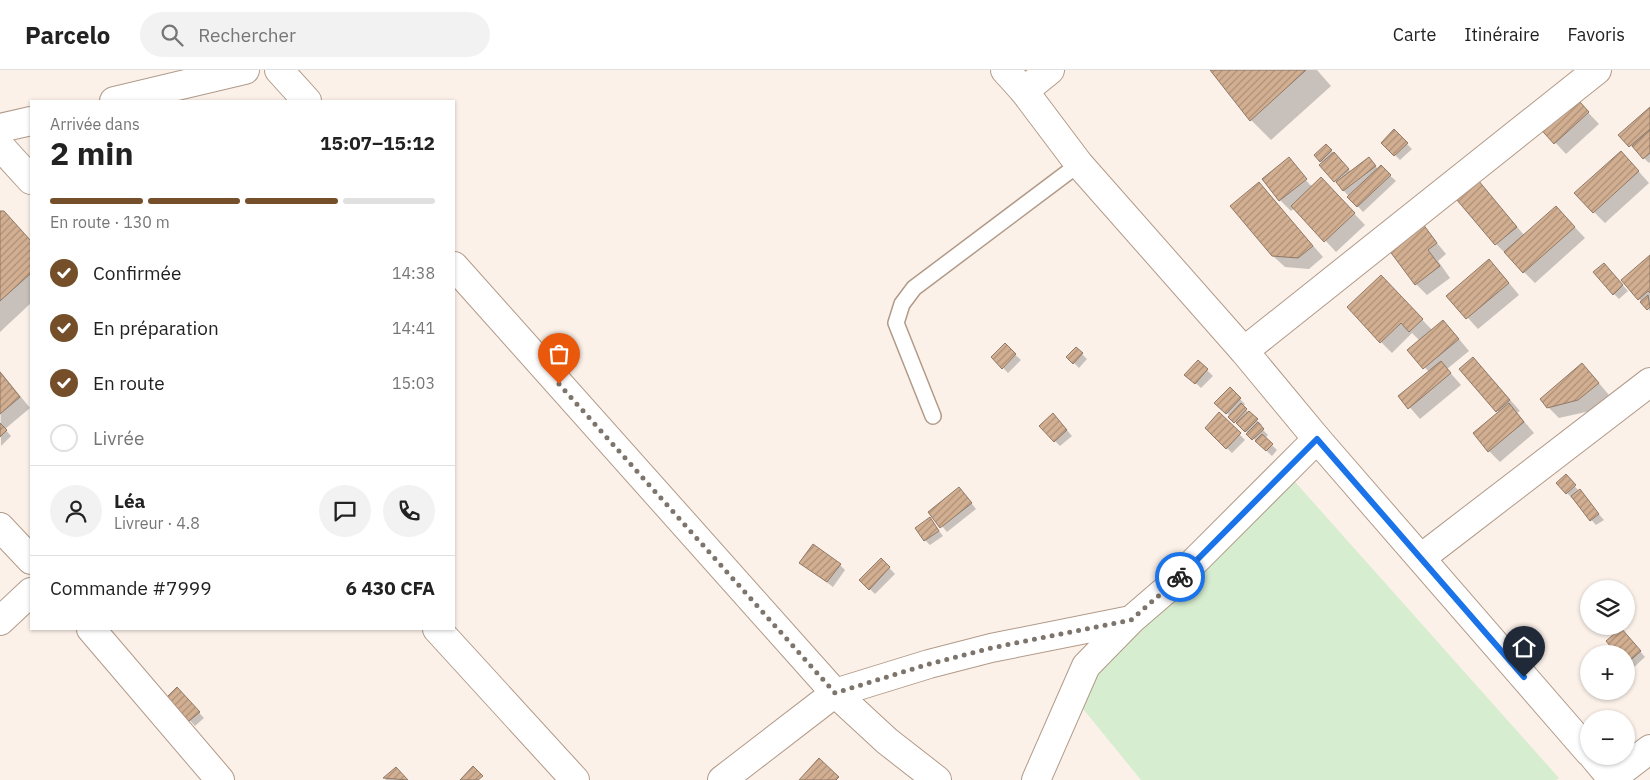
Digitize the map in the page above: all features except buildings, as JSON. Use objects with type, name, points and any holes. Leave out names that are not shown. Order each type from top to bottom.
[{"type":"street","points":[[118,100],[245,70]]},
{"type":"street","points":[[279,70],[306,100]]},
{"type":"street","points":[[1006,70],[1079,164],[1244,351],[1317,439],[1580,742]]},
{"type":"street","points":[[1024,91],[1050,70]]},
{"type":"street","points":[[1244,351],[1596,70]]},
{"type":"street","points":[[0,128],[30,121]]},
{"type":"street","points":[[0,146],[30,179]]},
{"type":"street","points":[[455,267],[835,693],[888,741],[937,780]]},
{"type":"street","points":[[1421,558],[1650,382]]},
{"type":"street","points":[[1036,780],[1086,666],[1131,620],[1167,589],[1317,439]]},
{"type":"street","points":[[0,527],[30,559]]},
{"type":"street","points":[[0,620],[30,593]]},
{"type":"street","points":[[722,780],[835,693],[929,664],[991,648],[1131,620]]},
{"type":"street","points":[[92,630],[220,780]]},
{"type":"street","points":[[438,630],[575,780]]},
{"type":"street","points":[[1600,765],[1612,779],[1650,749]]},
{"type":"lane","points":[[933,416],[896,324],[902,304],[914,288],[1079,164]]},
{"type":"green space","points":[[1288,474],[1559,778],[1556,780],[1141,780],[1075,699]]},
{"type":"way so far","points":[[559,384],[835,693],[929,664],[991,648],[1131,620],[1180,577]]},
{"type":"route","points":[[1180,577],[1317,439],[1524,677]]}]
